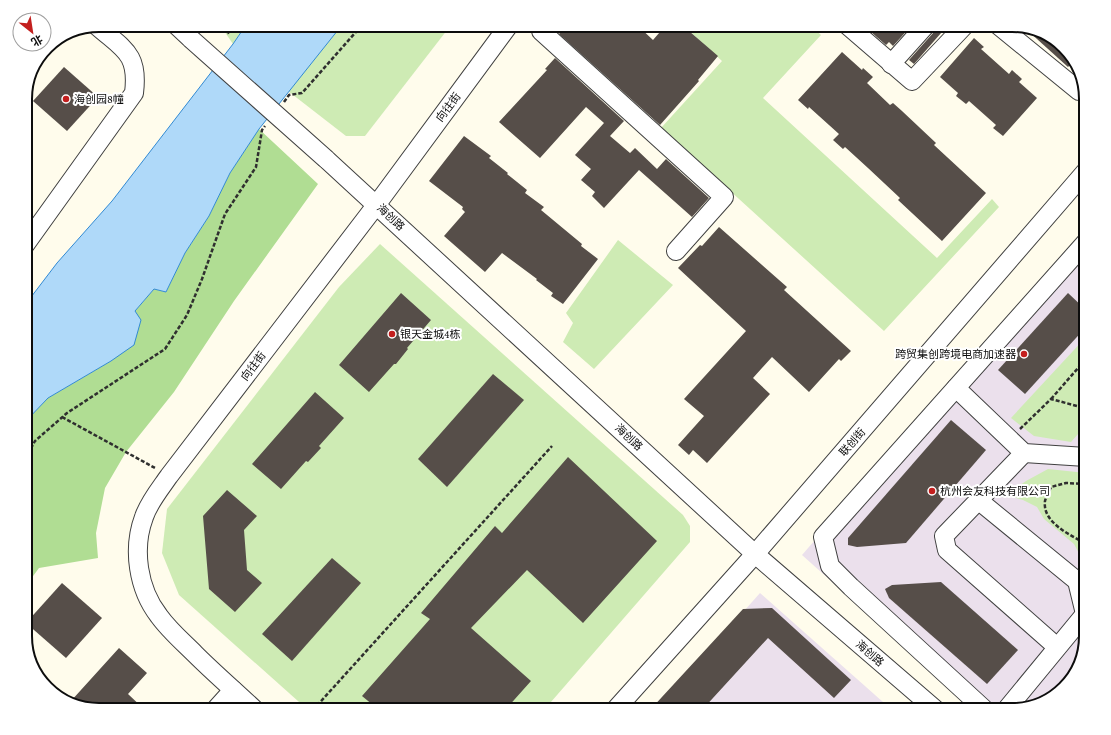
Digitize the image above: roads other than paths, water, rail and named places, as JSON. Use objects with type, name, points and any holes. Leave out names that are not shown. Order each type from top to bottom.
[{"type":"street","points":[[32,234],[134,93],[136,78],[133,63],[128,53],[103,32]]},
{"type":"street","name":"海创路","points":[[184,32],[372,200],[755,554],[928,703]]},
{"type":"street","name":"向往街","points":[[247,703],[168,627],[158,615],[151,603],[143,582],[138,562],[138,539],[144,517],[155,496],[169,476],[372,200],[492,32]]},
{"type":"street","name":"向往街","points":[[372,200],[504,32]]},
{"type":"street","points":[[542,32],[724,197],[676,251]]},
{"type":"street","points":[[855,32],[912,82],[958,32]]},
{"type":"street","points":[[891,64],[920,32]]},
{"type":"street","points":[[1007,32],[1078,90]]},
{"type":"street","name":"联创街","points":[[621,703],[755,554],[1079,179]]},
{"type":"street","points":[[977,703],[830,566],[823,537],[1079,250]]},
{"type":"street","points":[[956,388],[1024,452],[1079,456]]},
{"type":"street","points":[[1024,452],[944,536],[947,550],[1057,647]]},
{"type":"street","points":[[978,500],[1077,581],[1079,589]]},
{"type":"street","points":[[1012,703],[1079,621]]},
{"type":"street","points":[[221,703],[233,690]]},
{"type":"water","points":[[241,32],[336,32],[259,129],[230,173],[209,216],[185,253],[166,292],[154,289],[135,311],[141,320],[134,345],[111,361],[48,398],[32,415],[32,296],[57,263],[112,201]]},
{"type":"place","name":"海创园8幢","points":[[66,99]]},
{"type":"place","name":"银天金城4栋","points":[[392,334]]},
{"type":"place","name":"跨贸集创跨境电商加速器","points":[[1024,354]]},
{"type":"place","name":"杭州会友科技有限公司","points":[[932,491]]}]
